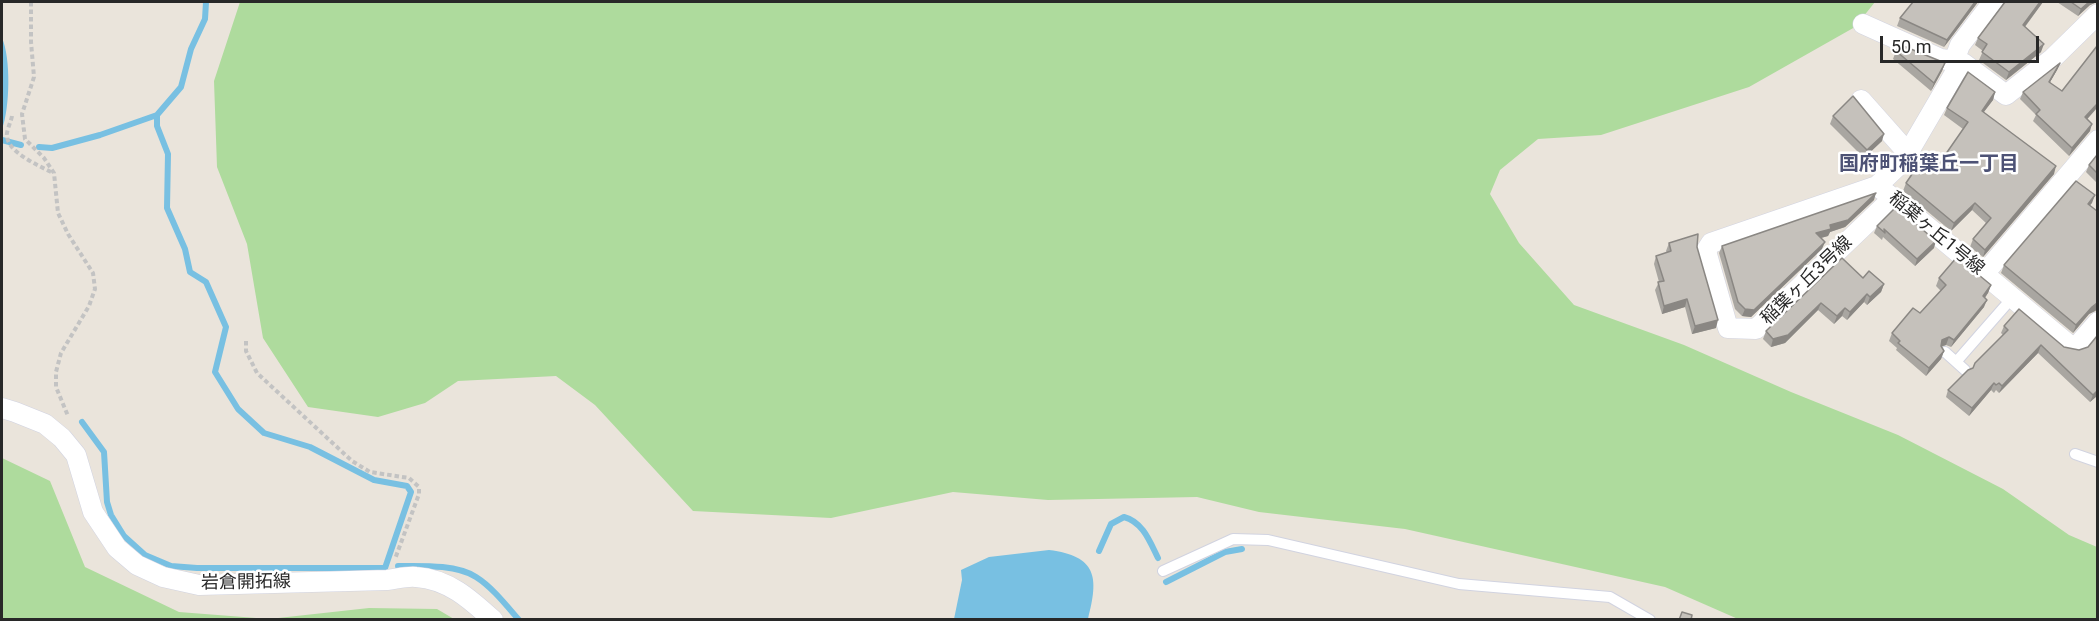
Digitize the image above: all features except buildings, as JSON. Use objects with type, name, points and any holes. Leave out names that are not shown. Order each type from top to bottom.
[{"type":"street","points":[[1877,186],[1908,153],[1956,71],[1954,62],[1960,45],[1993,2]]},
{"type":"street","points":[[1863,24],[1941,59],[1963,63],[2006,95],[2053,58],[2097,14]]},
{"type":"street","points":[[1861,100],[1908,153]]},
{"type":"street","points":[[1984,274],[2097,140]]},
{"type":"street","name":"稲葉ヶ丘1号線","points":[[1712,274],[1706,251],[1711,243],[1877,186],[2069,345],[2078,346],[2097,322]]},
{"type":"street","name":"稲葉ヶ丘3号線","points":[[1712,274],[1728,328],[1756,329],[1893,198]]},
{"type":"street","name":"岩倉開拓線","points":[[2,408],[45,424],[62,438],[76,455],[93,512],[117,548],[137,565],[146,569],[199,585],[387,580],[415,577],[440,582],[463,593],[493,620]]},
{"type":"lane","points":[[1945,352],[1960,366],[2012,298]]},
{"type":"lane","points":[[2075,454],[2097,462]]},
{"type":"lane","points":[[1162,571],[1233,539],[1268,540],[1459,584],[1610,597],[1650,620]]},
{"type":"path","points":[[31,2],[33,77],[22,114],[25,139],[44,158],[54,173],[58,213],[68,234],[93,273],[95,289],[89,306],[61,353],[56,372],[56,387],[69,417],[62,438]]},
{"type":"path","points":[[12,117],[7,136],[12,148],[54,173]]},
{"type":"path","points":[[246,341],[246,351],[258,373],[352,461],[370,472],[409,478],[419,487],[387,580]]},
{"type":"green space","points":[[240,2],[1875,2],[1855,27],[1749,87],[1601,135],[1538,139],[1500,170],[1490,194],[1519,243],[1574,305],[1684,345],[1791,392],[1898,435],[2003,489],[2069,535],[2097,547],[2097,619],[1738,619],[1665,587],[1405,529],[1259,512],[1197,497],[1048,500],[953,492],[831,518],[693,511],[595,405],[556,376],[458,381],[425,403],[378,417],[308,407],[263,338],[247,244],[217,167],[214,81]]},
{"type":"green space","points":[[2,458],[50,481],[85,567],[179,612],[269,619],[2,619]]},
{"type":"green space","points":[[369,608],[437,609],[454,619],[269,619]]},
{"type":"water","points":[[2,38],[7,58],[8,83],[7,109],[2,129]]},
{"type":"water","points":[[1049,550],[1077,557],[1091,571],[1093,591],[1088,619],[954,619],[962,580],[961,570],[989,557]]},
{"type":"waterway","points":[[39,147],[52,148],[100,135],[157,115],[181,87],[191,49],[205,19],[206,2]]},
{"type":"waterway","points":[[82,422],[104,452],[107,502],[111,515],[124,536],[145,555],[171,566],[197,568],[385,568],[411,492],[407,486],[374,480],[310,447],[264,433],[238,409],[215,372],[226,327],[206,282],[190,272],[185,249],[167,208],[168,154],[157,126],[157,115]]},
{"type":"waterway","points":[[2,140],[21,145]]},
{"type":"waterway","points":[[1099,551],[1111,524],[1124,517],[1141,528],[1158,558]]},
{"type":"waterway","points":[[1166,582],[1225,552],[1242,549]]},
{"type":"waterway","points":[[398,566],[438,567],[468,573],[488,586],[519,620]]},
{"type":"district","name":"国府町稲葉丘一丁目","points":[[1929,165]]}]
